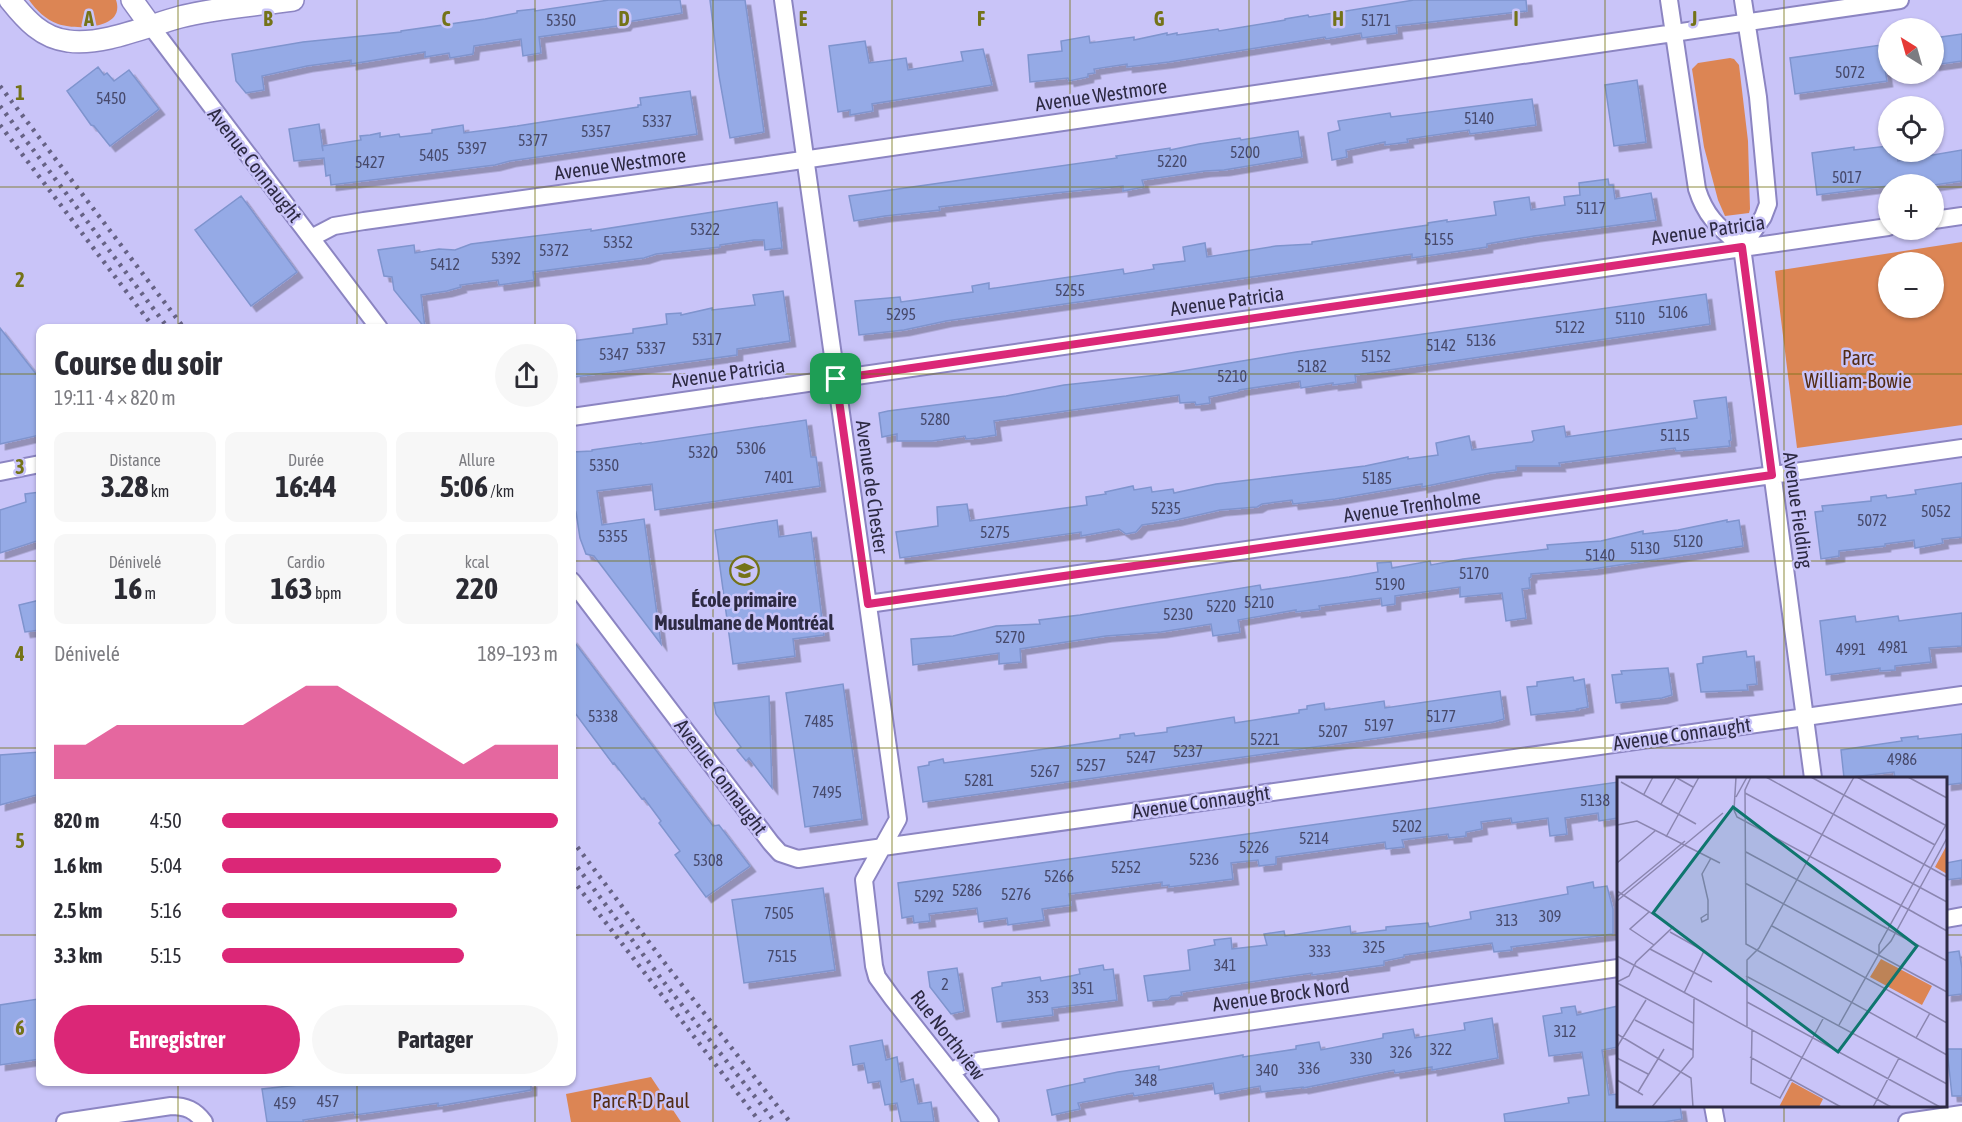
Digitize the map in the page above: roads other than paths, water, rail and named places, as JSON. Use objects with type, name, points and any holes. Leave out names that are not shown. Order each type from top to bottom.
[{"type":"street","points":[[10,0],[35,28],[67,41],[79,42],[104,38],[181,17],[293,0]]},
{"type":"street","name":"Avenue Connaught","points":[[132,0],[376,324]]},
{"type":"street","name":"Avenue de Chester","points":[[783,0],[898,819],[864,880],[875,972]]},
{"type":"street","points":[[1669,0],[1697,189],[1707,214],[1742,247],[1763,217],[1768,204],[1758,97],[1743,0]]},
{"type":"street","name":"Avenue Westmore","points":[[311,238],[334,226],[364,221],[805,160],[1900,0]]},
{"type":"street","points":[[1944,219],[1962,216]]},
{"type":"street","name":"Avenue Patricia","points":[[576,416],[1878,227]]},
{"type":"street","name":"Avenue Fielding","points":[[1742,247],[1813,777]]},
{"type":"street","name":"Avenue Trenholme","points":[[868,604],[1962,448]]},
{"type":"street","points":[[0,472],[36,465]]},
{"type":"street","name":"Avenue Connaught","points":[[576,586],[771,843],[780,853],[798,859],[1962,695]]},
{"type":"street","points":[[1947,919],[1962,916]]},
{"type":"street","name":"Avenue Brock Nord","points":[[952,1072],[964,1064],[991,1059],[1617,968]]},
{"type":"street","name":"Rue Northview","points":[[875,972],[893,999],[990,1122]]},
{"type":"street","points":[[65,1122],[171,1106],[186,1107],[201,1118]]},
{"type":"street","points":[[1713,1107],[1716,1122]]},
{"type":"street","points":[[1907,1122],[1962,1114]]},
{"type":"railway","points":[[0,86],[181,324]]},
{"type":"railway","points":[[0,106],[165,324]]},
{"type":"railway","points":[[0,125],[151,324]]},
{"type":"railway","points":[[576,845],[667,966],[790,1122]]},
{"type":"railway","points":[[576,865],[666,985],[775,1122]]},
{"type":"railway","points":[[576,884],[760,1122]]},
{"type":"place","name":"École primaire Musulmane de Montréal","points":[[744,570]]},
{"type":"park label","name":"Parc William-Bowie","points":[[1858,370]]},
{"type":"park label","name":"Parc R-D Paul","points":[[641,1101]]}]
